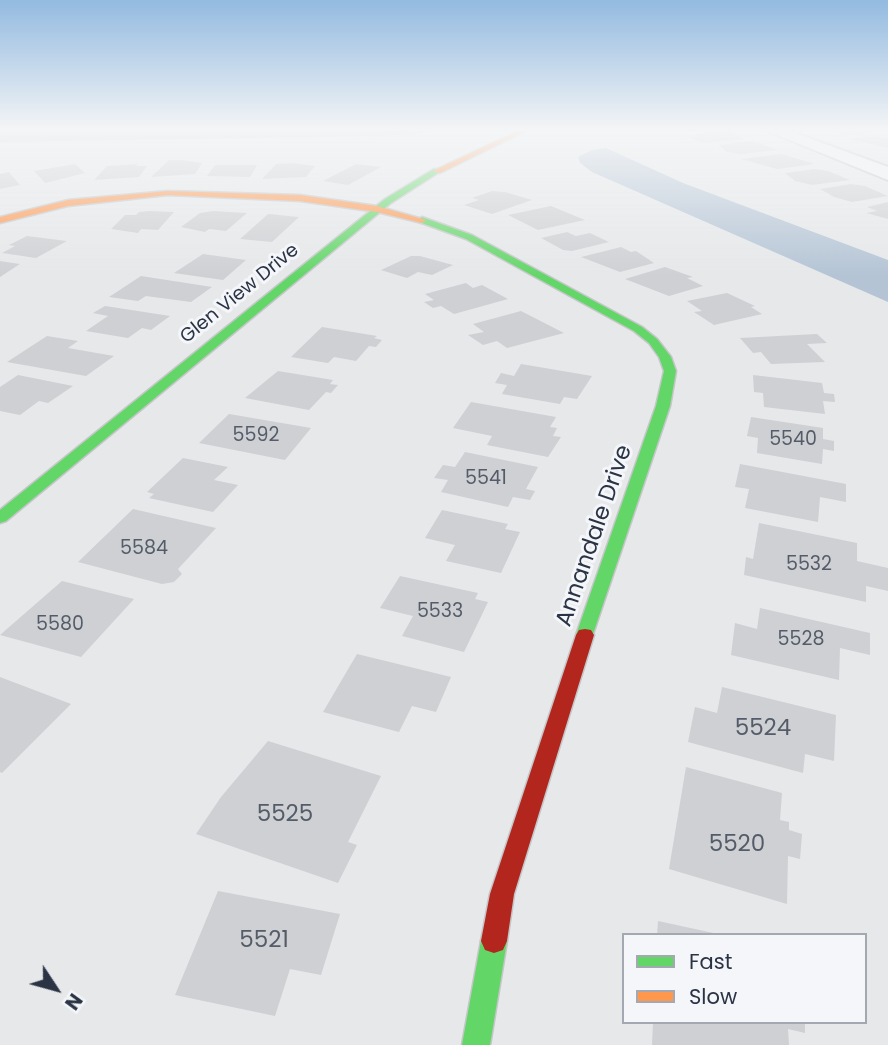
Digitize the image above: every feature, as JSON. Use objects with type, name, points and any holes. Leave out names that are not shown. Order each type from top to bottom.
[{"type":"street","name":"Glen View Drive","points":[[0,518],[377,209],[425,179]]},
{"type":"street","points":[[0,220],[68,203],[155,193],[254,195],[377,209]]},
{"type":"street","name":"Annandale Drive","points":[[377,209],[410,216],[469,237],[638,329],[653,341],[665,357],[670,371],[663,405],[538,775],[502,894],[476,1045]]},
{"type":"water","points":[[607,179],[674,179],[888,260],[888,302]]},
{"type":"building","points":[[0,179],[15,179],[20,185],[0,189]]},
{"type":"building","points":[[41,179],[62,179],[45,183]]},
{"type":"building","points":[[327,179],[359,179],[348,185],[323,181]]},
{"type":"building","points":[[792,179],[850,180],[812,185]]},
{"type":"building","points":[[851,184],[865,186],[888,196],[852,202],[834,197],[820,189]]},
{"type":"building","points":[[492,191],[532,200],[492,214],[464,205],[479,200],[472,198]]},
{"type":"building","points":[[888,202],[888,219],[866,213],[877,211],[867,207]]},
{"type":"building","points":[[551,206],[585,220],[538,230],[508,215]]},
{"type":"building","points":[[139,212],[174,212],[158,230],[141,229],[138,233],[111,229],[125,215],[136,215]]},
{"type":"building","points":[[200,213],[247,213],[226,231],[209,229],[205,232],[181,227]]},
{"type":"building","points":[[268,214],[299,217],[272,242],[240,239]]},
{"type":"building","points":[[567,232],[576,236],[590,233],[609,242],[572,251],[563,250],[541,238]]},
{"type":"building","points":[[27,236],[67,241],[36,258],[2,253],[15,246],[9,245]]},
{"type":"building","points":[[621,247],[631,252],[636,251],[654,263],[620,272],[581,257]]},
{"type":"building","points":[[203,254],[246,260],[223,280],[174,273]]},
{"type":"building","points":[[411,256],[453,265],[432,275],[418,272],[407,278],[381,270]]},
{"type":"building","points":[[0,261],[20,264],[0,277]]},
{"type":"building","points":[[665,267],[693,277],[687,278],[703,286],[669,296],[625,279]]},
{"type":"building","points":[[141,276],[212,287],[191,302],[146,296],[138,301],[109,297]]},
{"type":"building","points":[[466,283],[473,288],[482,285],[508,299],[454,314],[441,306],[433,308],[424,302],[434,300],[425,294]]},
{"type":"building","points":[[727,293],[755,306],[751,307],[762,314],[714,325],[694,312],[702,311],[687,301]]},
{"type":"building","points":[[105,306],[170,316],[151,330],[142,328],[128,338],[86,331],[108,316],[93,313]]},
{"type":"building","points":[[521,311],[564,333],[507,348],[497,341],[483,345],[468,335],[484,332],[473,324]]},
{"type":"building","points":[[322,327],[377,336],[374,338],[382,340],[376,347],[369,346],[356,361],[334,357],[328,363],[291,357]]},
{"type":"building","points":[[817,334],[827,343],[807,344],[825,362],[771,364],[761,352],[753,353],[740,338]]},
{"type":"building","points":[[47,336],[78,341],[68,348],[114,356],[86,376],[7,362]]},
{"type":"building","points":[[521,364],[592,376],[577,399],[564,397],[560,404],[502,394],[507,385],[495,383],[501,373],[514,376]]},
{"type":"building","points":[[278,371],[333,380],[330,384],[338,385],[331,393],[326,392],[309,410],[245,398]]},
{"type":"building","points":[[18,375],[73,386],[48,403],[39,401],[20,415],[0,411],[0,387]]},
{"type":"building","points":[[753,375],[822,383],[824,393],[834,394],[835,402],[823,401],[825,414],[764,407],[763,393],[754,392]]},
{"type":"building","points":[[471,402],[556,417],[550,427],[557,428],[553,436],[561,437],[548,457],[487,445],[492,436],[453,428]]},
{"type":"building","points":[[229,414],[311,428],[285,460],[199,443]]},
{"type":"building","points":[[751,417],[823,428],[823,439],[834,441],[834,451],[823,449],[822,464],[757,453],[758,438],[747,436]]},
{"type":"building","points":[[465,452],[538,467],[526,489],[535,491],[530,500],[513,497],[508,507],[441,492],[448,480],[434,478],[443,465],[455,467]]},
{"type":"building","points":[[183,458],[228,467],[214,480],[238,485],[213,512],[149,498],[154,494],[147,492]]},
{"type":"building","points":[[740,464],[846,484],[846,502],[820,497],[818,522],[745,508],[749,489],[735,487]]},
{"type":"building","points":[[133,509],[216,528],[178,569],[182,574],[174,582],[162,584],[78,562]]},
{"type":"building","points":[[442,510],[508,524],[505,529],[520,532],[501,573],[446,561],[455,545],[425,538]]},
{"type":"building","points":[[759,523],[857,543],[857,561],[888,568],[888,591],[866,586],[866,602],[744,575],[746,557],[753,559]]},
{"type":"building","points":[[400,576],[478,593],[475,599],[488,602],[464,652],[402,636],[413,616],[380,608]]},
{"type":"building","points":[[62,581],[134,599],[81,657],[0,635]]},
{"type":"building","points":[[760,608],[870,633],[870,655],[840,648],[839,680],[731,655],[735,623],[757,629]]},
{"type":"building","points":[[357,654],[451,677],[436,712],[412,706],[399,732],[323,712]]},
{"type":"building","points":[[0,677],[71,704],[2,773],[0,772]]},
{"type":"building","points":[[722,687],[836,715],[834,761],[805,754],[803,773],[688,742],[695,707],[717,713]]},
{"type":"building","points":[[268,741],[381,776],[348,842],[357,845],[338,883],[196,834],[221,797]]},
{"type":"building","points":[[686,767],[782,793],[780,820],[789,822],[789,830],[802,834],[800,859],[788,856],[787,904],[669,869]]},
{"type":"building","points":[[218,891],[340,914],[321,975],[290,969],[275,1016],[175,995]]},
{"type":"building","points":[[658,921],[713,933],[657,933]]},
{"type":"building","points":[[653,1024],[805,1024],[805,1033],[788,1029],[789,1045],[652,1045]]},
{"type":"traffic: fast","points":[[0,518],[388,201],[424,179]]},
{"type":"traffic: fast","points":[[422,220],[469,237],[638,329],[653,341],[665,357],[670,371],[663,406],[585,635]]},
{"type":"traffic: fast","points":[[476,1045],[494,941]]},
{"type":"traffic: slow","points":[[0,220],[68,203],[168,193],[300,198],[377,209],[422,220]]},
{"type":"traffic: jam","points":[[494,941],[502,894],[585,635]]}]
